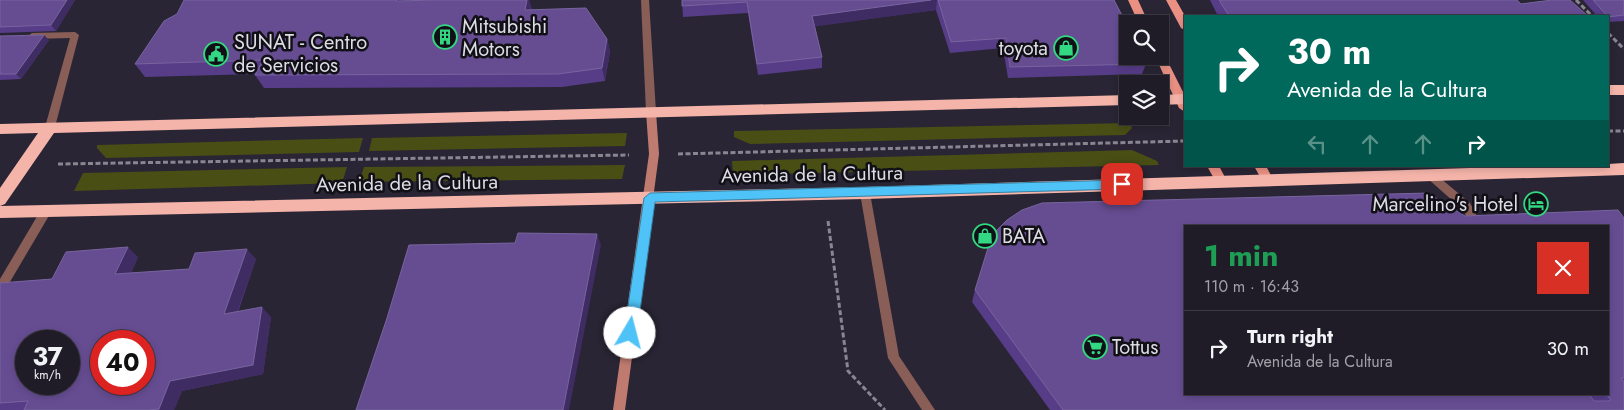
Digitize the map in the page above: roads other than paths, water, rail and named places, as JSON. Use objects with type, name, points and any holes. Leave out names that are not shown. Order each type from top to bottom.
[{"type":"highway","points":[[1609,90],[1624,90]]},
{"type":"highway","points":[[0,129],[1119,100]]},
{"type":"highway","points":[[1169,101],[1184,102]]},
{"type":"highway","points":[[0,200],[50,128]]},
{"type":"highway","name":"Avenida de la Cultura","points":[[0,212],[865,193],[1220,181],[1264,173],[1430,175],[1624,169]]},
{"type":"main road","points":[[1132,0],[1140,15]]},
{"type":"main road","points":[[1171,0],[1184,24]]},
{"type":"main road","points":[[1165,65],[1184,102]]},
{"type":"main road","points":[[1213,167],[1220,181]]},
{"type":"street","points":[[619,410],[650,198],[654,154],[645,0]]},
{"type":"street","points":[[19,37],[76,35],[50,128]]},
{"type":"street","points":[[1430,175],[1466,206],[1476,225]]},
{"type":"street","points":[[865,193],[894,358],[929,410]]},
{"type":"street","points":[[0,289],[46,211]]},
{"type":"place","name":"Mitsubishi Motors","points":[[445,37]]},
{"type":"place","name":"toyota","points":[[1066,48]]},
{"type":"place","name":"SUNAT - Centro de Servicios","points":[[216,54]]},
{"type":"place","name":"Marcelino's Hotel","points":[[1536,204]]},
{"type":"place","name":"BATA","points":[[985,236]]},
{"type":"place","name":"Tottus","points":[[1095,347]]}]
